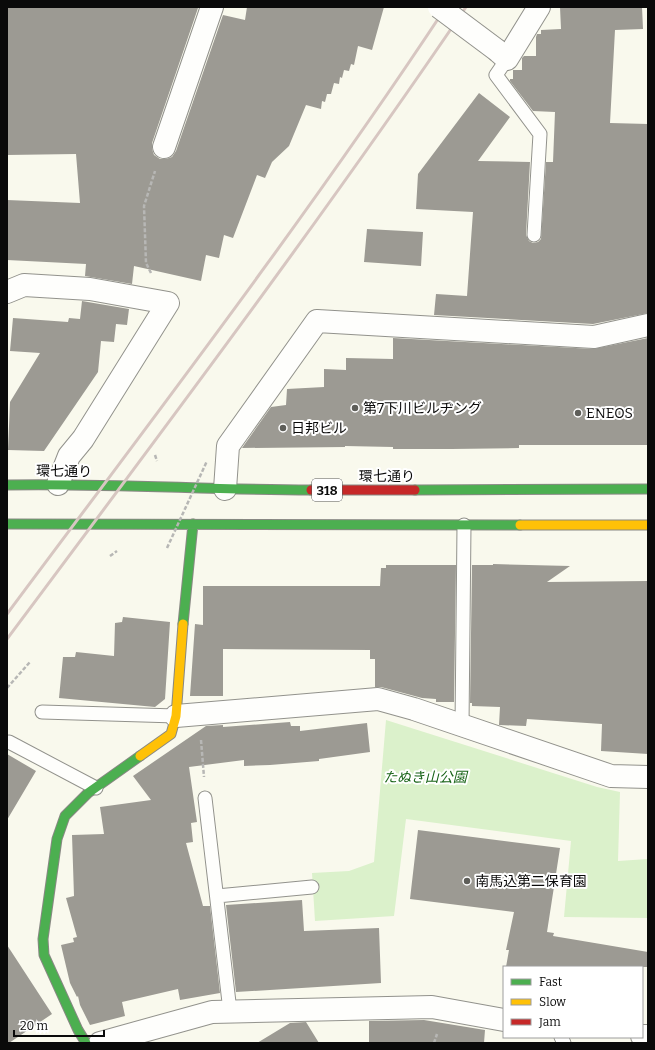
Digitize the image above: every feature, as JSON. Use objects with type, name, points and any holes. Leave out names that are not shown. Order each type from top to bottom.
[{"type":"main road","name":"環七通り","points":[[7,485],[58,484],[268,490],[648,489]]},
{"type":"main road","points":[[7,524],[648,525]]},
{"type":"main road","points":[[86,1043],[78,1030],[44,955],[42,939],[57,839],[65,816],[88,793],[171,734],[176,716],[185,593],[193,524]]},
{"type":"street","points":[[164,147],[212,7]]},
{"type":"street","points":[[439,7],[502,55],[539,7]]},
{"type":"street","points":[[7,292],[24,285],[90,289],[168,303],[83,439],[69,456],[58,484]]},
{"type":"street","points":[[225,489],[228,446],[317,321],[594,337],[648,325]]},
{"type":"street","points":[[176,716],[378,699],[414,709],[611,776],[648,777]]},
{"type":"street","points":[[100,1043],[212,1012],[432,1007],[503,1020]]},
{"type":"lane","points":[[502,55],[496,75],[540,134],[534,235]]},
{"type":"lane","points":[[462,726],[464,525]]},
{"type":"lane","points":[[42,712],[176,716]]},
{"type":"lane","points":[[9,742],[96,788]]},
{"type":"lane","points":[[206,798],[230,1011]]},
{"type":"lane","points":[[217,896],[312,887]]},
{"type":"path","points":[[164,147],[144,206],[146,263],[168,303]]},
{"type":"path","points":[[167,548],[207,461]]},
{"type":"path","points":[[7,688],[30,662]]},
{"type":"path","points":[[199,714],[206,798]]},
{"type":"green space","name":"たぬき山公園","points":[[386,720],[597,787],[620,792],[618,861],[648,859],[648,918],[564,917],[571,841],[406,819],[394,916],[315,921],[312,873],[349,871],[374,862]]},
{"type":"building","points":[[7,7],[198,8],[152,143],[154,155],[160,159],[166,159],[172,157],[176,151],[223,15],[245,20],[247,7],[384,7],[372,50],[358,46],[354,65],[351,64],[349,71],[344,70],[342,78],[340,77],[339,84],[334,83],[331,94],[327,94],[325,102],[322,101],[321,109],[306,105],[289,146],[272,162],[265,178],[257,175],[233,238],[224,235],[219,258],[206,255],[201,281],[134,266],[132,284],[85,276],[86,264],[7,260],[7,200],[80,203],[76,154],[7,155]]},
{"type":"building","points":[[560,7],[642,7],[643,29],[615,30],[610,123],[648,124],[648,313],[593,324],[434,315],[436,294],[467,296],[473,212],[416,209],[418,174],[479,93],[510,117],[478,161],[530,162],[526,235],[529,241],[533,243],[538,242],[541,239],[546,162],[553,162],[555,112],[533,111],[510,79],[513,79],[513,70],[522,70],[522,58],[524,56],[536,56],[536,37],[537,34],[541,34],[541,30],[561,29]]},
{"type":"building","points":[[367,229],[423,232],[421,266],[364,262]]},
{"type":"building","points":[[82,301],[129,309],[127,325],[116,324],[114,342],[101,341],[98,372],[44,451],[8,450],[10,402],[40,353],[10,351],[13,318],[68,322],[69,318],[80,319]]},
{"type":"building","points":[[393,338],[593,349],[648,338],[648,445],[519,445],[519,448],[451,449],[393,449],[393,447],[345,446],[242,448],[271,407],[286,405],[287,389],[324,387],[324,369],[346,370],[346,358],[393,359]]},
{"type":"building","points":[[493,564],[570,566],[547,582],[648,581],[648,754],[601,751],[602,724],[527,719],[526,726],[499,725],[500,707],[472,706],[472,703],[470,703],[472,565]]},
{"type":"building","points":[[386,565],[456,565],[454,702],[436,702],[436,699],[422,698],[381,687],[375,687],[375,659],[370,659],[370,650],[223,649],[223,696],[190,696],[195,624],[203,625],[203,586],[380,586],[381,568],[386,568]]},
{"type":"building","points":[[123,617],[170,622],[165,699],[155,707],[59,698],[63,657],[75,657],[76,652],[114,656],[115,623],[122,622]]},
{"type":"building","points":[[290,722],[291,726],[300,726],[300,731],[367,723],[370,752],[319,759],[319,761],[244,766],[244,760],[189,767],[197,822],[191,823],[193,842],[186,843],[203,906],[210,906],[220,993],[180,1000],[178,989],[122,1002],[125,1016],[90,1025],[80,1005],[78,996],[77,997],[70,983],[61,945],[74,942],[73,938],[77,937],[66,898],[74,896],[72,835],[104,834],[100,807],[151,800],[133,776],[206,726],[223,725],[223,727]]},
{"type":"building","points":[[7,754],[36,771],[7,820]]},
{"type":"building","points":[[418,830],[560,848],[547,932],[554,933],[553,936],[648,952],[648,967],[506,966],[509,950],[506,950],[514,912],[410,899]]},
{"type":"building","points":[[302,900],[304,931],[379,928],[381,983],[236,992],[226,905]]},
{"type":"building","points":[[7,945],[52,1014],[9,1043],[7,1043]]},
{"type":"building","points":[[424,1020],[485,1030],[484,1043],[369,1043],[369,1021]]},
{"type":"building","points":[[306,1022],[319,1043],[257,1043],[290,1023]]},
{"type":"railway","points":[[7,614],[286,238],[394,85],[446,7]]},
{"type":"railway","points":[[7,639],[298,246],[355,167],[466,7]]},
{"type":"traffic: fast","points":[[7,485],[83,485],[311,490]]},
{"type":"traffic: fast","points":[[415,490],[648,489]]},
{"type":"traffic: fast","points":[[7,524],[520,525]]},
{"type":"traffic: fast","points":[[183,624],[193,524]]},
{"type":"traffic: fast","points":[[86,1043],[78,1030],[44,955],[43,939],[57,839],[65,816],[88,793],[140,756]]},
{"type":"traffic: slow","points":[[520,525],[648,525]]},
{"type":"traffic: slow","points":[[140,756],[171,734],[176,716],[183,624]]},
{"type":"traffic: jam","points":[[311,490],[415,490]]},
{"type":"place","name":"第7下川ビルヂング","points":[[355,408]]},
{"type":"place","name":"ENEOS","points":[[578,413]]},
{"type":"place","name":"日邦ビル","points":[[283,428]]},
{"type":"place","name":"南馬込第二保育園","points":[[467,881]]}]
